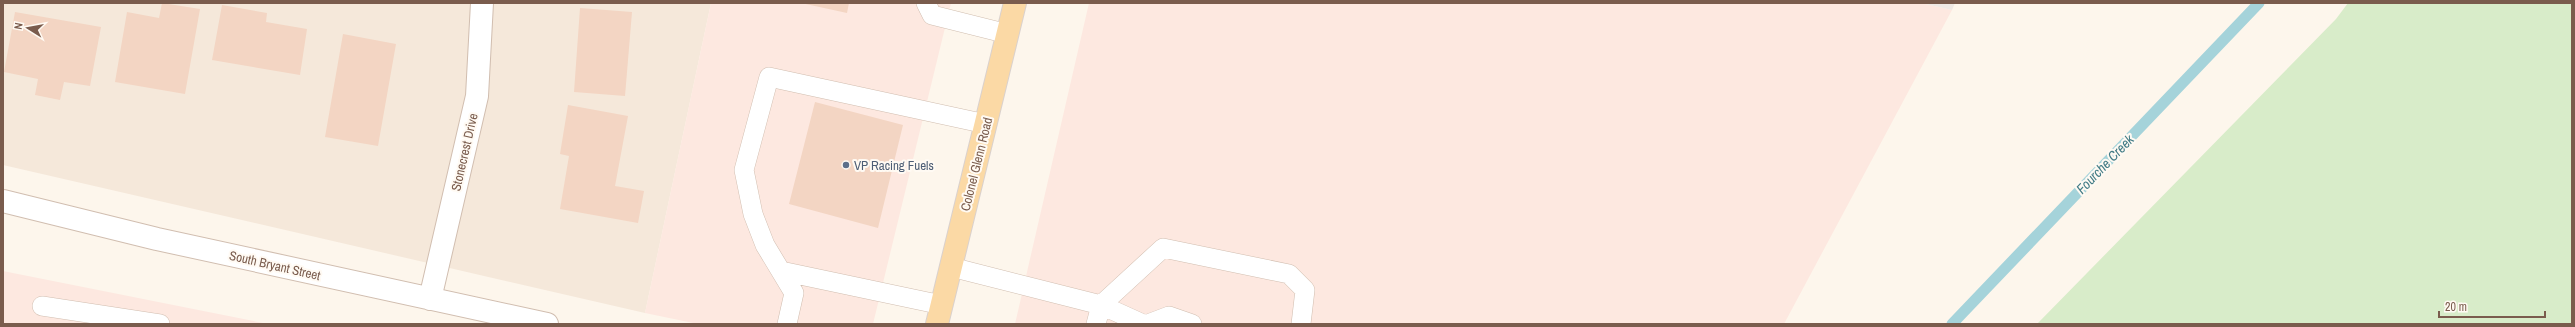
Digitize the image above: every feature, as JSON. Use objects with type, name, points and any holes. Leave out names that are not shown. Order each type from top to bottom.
[{"type":"main road","name":"Colonel Glenn Road","points":[[939,314],[1015,3]]},
{"type":"street","name":"Stonecrest Drive","points":[[430,300],[477,96],[482,3]]},
{"type":"street","name":"South Bryant Street","points":[[3,201],[430,300],[547,324]]},
{"type":"lane","points":[[926,3],[932,15],[1008,34]]},
{"type":"lane","points":[[787,324],[794,293],[765,245],[753,214],[744,170],[769,77],[986,124]]},
{"type":"lane","points":[[1096,324],[1101,306],[1163,248],[1289,274],[1305,290],[1301,324]]},
{"type":"lane","points":[[951,267],[1101,306],[1143,324]]},
{"type":"lane","points":[[781,271],[939,314]]},
{"type":"lane","points":[[42,306],[160,324]]},
{"type":"lane","points":[[1148,324],[1169,316],[1192,324]]},
{"type":"shaded area","points":[[3,3],[711,3],[645,313],[3,165]]},
{"type":"shaded area","points":[[711,3],[951,3],[873,324],[698,324],[645,313]]},
{"type":"shaded area","points":[[1089,3],[1921,3],[1952,10],[1784,324],[1015,324]]},
{"type":"shaded area","points":[[1921,3],[1955,3],[1952,10]]},
{"type":"shaded area","points":[[3,271],[268,324],[3,324]]},
{"type":"green space","points":[[2348,3],[2572,3],[2572,324],[2037,324],[2336,19]]},
{"type":"building","points":[[162,3],[200,9],[185,94],[115,82],[127,12],[159,18]]},
{"type":"building","points":[[801,3],[849,3],[847,13]]},
{"type":"building","points":[[222,5],[267,13],[266,22],[307,29],[300,75],[212,60]]},
{"type":"building","points":[[580,8],[632,12],[625,96],[574,92]]},
{"type":"building","points":[[15,12],[101,27],[90,86],[64,82],[60,100],[35,95],[38,79],[4,72]]},
{"type":"building","points":[[343,34],[396,44],[378,146],[325,137]]},
{"type":"building","name":"VP Racing Fuels","points":[[815,102],[903,125],[878,228],[789,204]]},
{"type":"building","points":[[568,105],[628,116],[615,186],[644,191],[638,223],[560,209],[569,156],[560,154]]},
{"type":"waterway","name":"Fourche Creek","points":[[1952,324],[2259,3]]},
{"type":"place","name":"VP Racing Fuels","points":[[846,165]]}]
